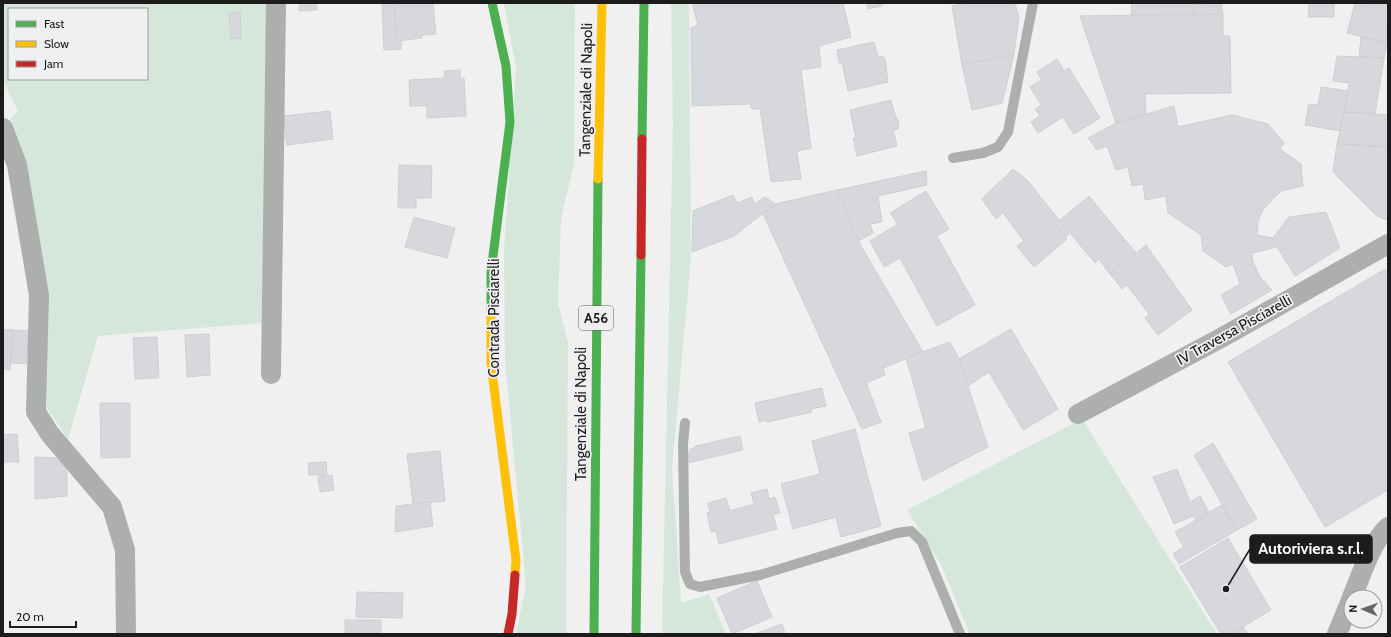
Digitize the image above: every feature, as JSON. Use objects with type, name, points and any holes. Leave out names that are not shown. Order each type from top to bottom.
[{"type":"main road","name":"Contrada Pisciarelli","points":[[492,3],[506,66],[510,122],[491,288],[491,364],[516,560],[512,614],[508,634]]},
{"type":"main road","name":"Tangenziale di Napoli","points":[[594,634],[597,238],[602,3]]},
{"type":"main road","points":[[636,634],[644,3]]},
{"type":"street","points":[[271,374],[276,3]]},
{"type":"street","points":[[3,128],[17,165],[39,295],[36,412],[50,434],[112,507],[125,550],[126,634]]},
{"type":"street","name":"IV Traversa Pisciarelli","points":[[1078,414],[1221,338],[1388,244]]},
{"type":"street","points":[[1355,589],[1372,550],[1382,532],[1388,527]]},
{"type":"street","points":[[1336,634],[1343,618]]},
{"type":"lane","points":[[953,158],[983,153],[998,147],[1008,132],[1033,3]]},
{"type":"lane","points":[[684,423],[685,572],[690,584],[700,587],[760,576],[897,533],[911,531],[922,542],[960,634]]},
{"type":"green space","points":[[3,3],[268,3],[262,323],[98,336],[68,439],[47,408],[48,286],[41,261],[33,211],[9,120],[18,111],[3,81]]},
{"type":"green space","points":[[504,3],[575,3],[574,164],[561,218],[558,304],[568,343],[566,634],[516,634],[526,585],[505,360],[504,250],[516,68]]},
{"type":"green space","points":[[671,3],[689,3],[691,257],[672,468],[681,603],[709,594],[726,634],[662,634],[673,124]]},
{"type":"green space","points":[[1082,419],[1217,634],[970,634],[941,565],[907,510]]},
{"type":"building","points":[[299,3],[317,3],[317,10],[299,11]]},
{"type":"building","points":[[382,3],[394,3],[397,41],[401,40],[401,49],[384,50]]},
{"type":"building","points":[[394,3],[433,3],[436,34],[422,35],[422,38],[397,41]]},
{"type":"building","points":[[692,3],[843,3],[851,37],[819,46],[821,67],[801,70],[811,148],[797,151],[801,179],[771,182],[760,109],[752,109],[751,104],[692,106],[691,28],[698,25]]},
{"type":"building","points":[[866,3],[882,3],[882,6],[868,9]]},
{"type":"building","points":[[965,3],[1015,3],[1019,17],[1014,54],[962,65],[952,6]]},
{"type":"building","points":[[1132,3],[1193,3],[1195,15],[1131,16]]},
{"type":"building","points":[[1221,3],[1223,14],[1195,15],[1193,5]]},
{"type":"building","points":[[1309,3],[1334,3],[1334,17],[1308,17]]},
{"type":"building","points":[[1355,3],[1388,4],[1387,43],[1347,33]]},
{"type":"building","points":[[240,12],[241,38],[231,39],[229,13]]},
{"type":"building","points":[[1223,14],[1223,36],[1230,36],[1231,93],[1145,94],[1146,114],[1116,123],[1080,16]]},
{"type":"building","points":[[1361,37],[1387,43],[1384,58],[1359,57]]},
{"type":"building","points":[[874,42],[878,57],[882,56],[885,58],[888,82],[848,91],[842,62],[839,63],[837,50]]},
{"type":"building","points":[[1014,54],[1002,103],[972,110],[962,65]]},
{"type":"building","points":[[1337,56],[1384,58],[1375,114],[1344,112],[1349,83],[1333,81]]},
{"type":"building","points":[[1057,59],[1064,71],[1069,68],[1100,118],[1074,134],[1063,117],[1038,133],[1031,122],[1040,116],[1035,109],[1041,105],[1030,87],[1042,80],[1037,72]]},
{"type":"building","points":[[460,70],[460,78],[464,78],[466,116],[427,118],[427,106],[410,106],[409,80],[445,78],[444,71]]},
{"type":"building","points":[[1321,87],[1348,91],[1341,131],[1305,125],[1309,104],[1318,105]]},
{"type":"building","points":[[891,100],[899,123],[898,129],[893,130],[897,146],[857,156],[853,138],[856,138],[850,110]]},
{"type":"building","points":[[1174,106],[1178,127],[1232,115],[1268,124],[1284,143],[1280,149],[1301,164],[1303,186],[1281,191],[1271,201],[1263,210],[1258,221],[1257,235],[1273,238],[1289,217],[1326,212],[1340,248],[1295,276],[1277,247],[1252,253],[1253,262],[1260,277],[1272,290],[1231,314],[1221,295],[1240,284],[1233,264],[1226,267],[1203,251],[1201,235],[1168,213],[1166,196],[1145,200],[1143,184],[1132,186],[1128,167],[1116,170],[1107,146],[1097,150],[1088,138],[1116,123]]},
{"type":"building","points":[[330,111],[333,139],[287,145],[283,116]]},
{"type":"building","points":[[1344,112],[1388,115],[1388,147],[1337,144]]},
{"type":"building","points":[[1337,144],[1388,147],[1388,221],[1376,215],[1333,172]]},
{"type":"building","points":[[399,165],[432,166],[431,198],[416,198],[416,208],[398,208]]},
{"type":"building","points":[[1013,169],[1027,180],[1059,220],[1055,224],[1067,239],[1034,267],[1017,246],[1024,241],[1003,213],[996,219],[982,199]]},
{"type":"building","points":[[926,171],[927,185],[878,196],[882,222],[870,224],[873,233],[858,241],[837,190]]},
{"type":"building","points":[[837,190],[860,244],[923,352],[883,368],[885,375],[866,383],[881,422],[862,429],[763,214],[775,204]]},
{"type":"building","points":[[926,191],[949,229],[937,236],[975,305],[937,326],[900,258],[884,267],[870,241],[898,224],[890,213]]},
{"type":"building","points":[[733,195],[737,203],[752,197],[754,204],[765,197],[775,204],[734,236],[692,252],[693,211]]},
{"type":"building","points":[[1089,196],[1136,253],[1110,274],[1099,259],[1095,263],[1070,233],[1066,237],[1055,224]]},
{"type":"building","points":[[414,217],[455,228],[447,258],[405,247]]},
{"type":"building","points":[[1146,245],[1192,310],[1158,335],[1145,318],[1149,314],[1127,285],[1122,289],[1110,274]]},
{"type":"building","points":[[1385,269],[1388,274],[1388,490],[1325,527],[1228,362]]},
{"type":"building","points":[[3,329],[13,330],[10,370],[3,369]]},
{"type":"building","points":[[1011,329],[1058,409],[1023,430],[989,372],[968,386],[959,359]]},
{"type":"building","points":[[13,330],[29,331],[26,364],[11,363]]},
{"type":"building","points":[[209,334],[210,375],[187,377],[185,335]]},
{"type":"building","points":[[157,337],[159,378],[135,379],[133,338]]},
{"type":"building","points":[[950,342],[959,359],[988,447],[923,481],[909,433],[926,428],[906,358]]},
{"type":"building","points":[[822,388],[826,406],[811,409],[812,412],[767,422],[767,420],[759,422],[755,403]]},
{"type":"building","points":[[100,403],[130,403],[130,457],[101,458]]},
{"type":"building","points":[[855,429],[881,526],[841,537],[836,517],[793,529],[781,484],[820,474],[812,441]]},
{"type":"building","points":[[17,434],[19,462],[3,462],[3,435]]},
{"type":"building","points":[[740,436],[743,450],[687,463],[690,450],[696,446]]},
{"type":"building","points":[[1213,443],[1257,519],[1237,530],[1194,455]]},
{"type":"building","points":[[440,451],[445,501],[413,504],[407,454]]},
{"type":"building","points":[[35,457],[56,458],[67,468],[67,496],[35,499]]},
{"type":"building","points":[[326,462],[327,474],[309,475],[308,463]]},
{"type":"building","points":[[1177,469],[1190,502],[1200,496],[1209,512],[1196,520],[1193,516],[1174,524],[1153,477]]},
{"type":"building","points":[[332,475],[334,490],[320,492],[318,476]]},
{"type":"building","points":[[767,489],[769,499],[775,497],[780,513],[773,515],[777,529],[719,544],[716,531],[711,532],[707,513],[710,512],[708,503],[726,498],[730,511],[754,504],[751,493]]},
{"type":"building","points":[[430,502],[433,526],[395,532],[396,506]]},
{"type":"building","points":[[1222,505],[1237,530],[1179,564],[1173,554],[1184,547],[1175,532]]},
{"type":"building","points":[[1228,538],[1271,610],[1231,634],[1221,634],[1180,567]]},
{"type":"building","points":[[757,581],[772,617],[732,634],[717,598]]},
{"type":"building","points":[[357,592],[403,593],[402,618],[356,617]]},
{"type":"building","points":[[345,620],[381,620],[381,634],[345,634]]},
{"type":"building","points":[[782,624],[785,634],[755,634]]},
{"type":"building","points":[[1243,627],[1248,634],[1231,634]]},
{"type":"traffic: fast","points":[[491,312],[491,272],[510,122],[506,66],[492,3]]},
{"type":"traffic: fast","points":[[642,139],[644,3]]},
{"type":"traffic: fast","points":[[594,634],[598,179]]},
{"type":"traffic: fast","points":[[636,634],[641,255]]},
{"type":"traffic: slow","points":[[598,179],[602,3]]},
{"type":"traffic: slow","points":[[491,312],[491,364],[516,560],[515,575]]},
{"type":"traffic: jam","points":[[641,255],[642,139]]},
{"type":"traffic: jam","points":[[508,634],[512,614],[515,575]]},
{"type":"place","name":"Autoriviera s.r.l.","points":[[1226,589]]}]
